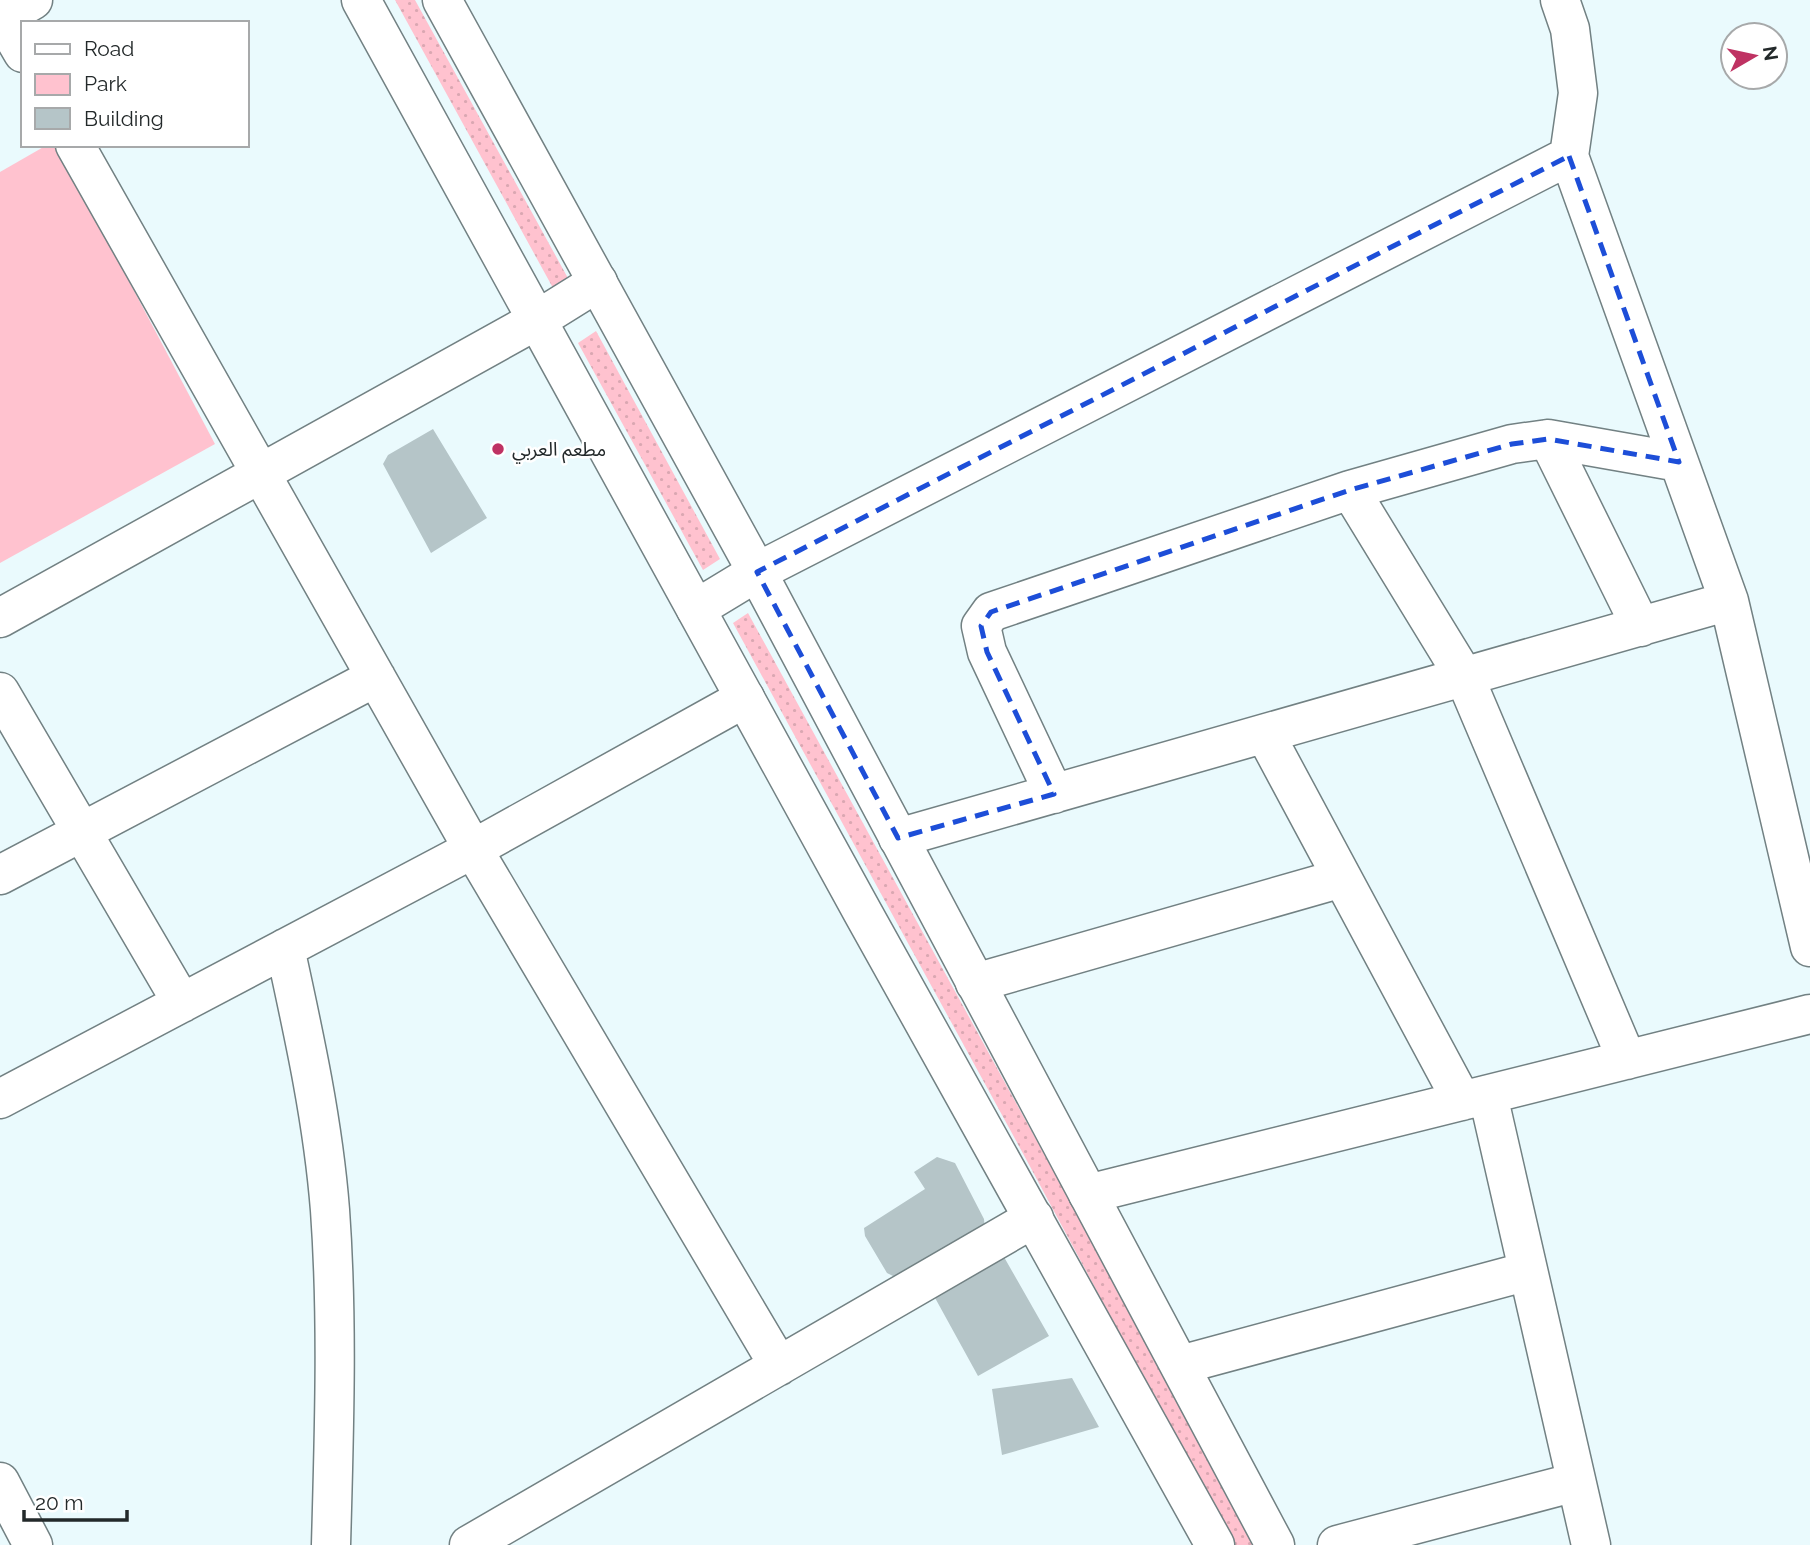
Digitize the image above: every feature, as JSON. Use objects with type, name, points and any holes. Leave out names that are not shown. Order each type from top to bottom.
[{"type":"street","points":[[361,0],[1215,1545]]},
{"type":"street","points":[[442,0],[757,572],[1275,1545]]},
{"type":"street","points":[[1560,0],[1570,29],[1578,93],[1569,156],[1729,601],[1810,947]]},
{"type":"street","points":[[12,12],[21,46]]},
{"type":"street","points":[[76,147],[473,849],[779,1366]]},
{"type":"street","points":[[696,609],[757,572],[1569,156]]},
{"type":"street","points":[[0,618],[537,320],[598,282]]},
{"type":"street","points":[[1054,794],[987,652],[981,626],[991,612],[1350,490],[1512,444],[1548,439],[1679,461]]},
{"type":"street","points":[[1548,439],[1641,627]]},
{"type":"street","points":[[1350,490],[1465,678],[1627,1060]]},
{"type":"street","points":[[898,838],[1729,601]]},
{"type":"street","points":[[0,875],[376,677]]},
{"type":"street","points":[[0,692],[182,1003]]},
{"type":"street","points":[[0,1099],[473,849],[745,698]]},
{"type":"street","points":[[1265,734],[1342,877],[1475,1098],[1528,1271],[1591,1545]]},
{"type":"street","points":[[975,983],[1342,877]]},
{"type":"street","points":[[285,948],[316,1089],[330,1210],[335,1357],[331,1545]]},
{"type":"street","points":[[1088,1194],[1810,1014]]},
{"type":"street","points":[[469,1545],[1034,1218]]},
{"type":"street","points":[[1180,1365],[1528,1271]]},
{"type":"street","points":[[0,1482],[33,1545]]},
{"type":"street","points":[[1337,1545],[1576,1482]]},
{"type":"highlighted area","points":[[1569,156],[1679,462],[1548,439],[1512,444],[1350,490],[991,612],[981,626],[987,652],[1054,794],[898,838],[757,572]]},
{"type":"green space","points":[[395,0],[415,0],[569,280],[553,288]]},
{"type":"green space","points":[[44,147],[58,147],[215,444],[0,563],[0,172]]},
{"type":"green space","points":[[596,331],[720,559],[703,570],[578,343]]},
{"type":"green space","points":[[748,613],[1258,1545],[1233,1545],[733,623]]},
{"type":"building","points":[[433,429],[487,518],[431,553],[383,464],[388,455]]},
{"type":"building","points":[[937,1157],[955,1163],[984,1219],[985,1230],[897,1278],[887,1273],[865,1236],[864,1228],[925,1189],[914,1172]]},
{"type":"building","points":[[1004,1257],[1049,1336],[978,1376],[934,1296]]},
{"type":"building","points":[[1072,1378],[1099,1427],[1002,1455],[992,1389]]},
{"type":"place","name":"مطعم العربي","points":[[498,449]]}]
